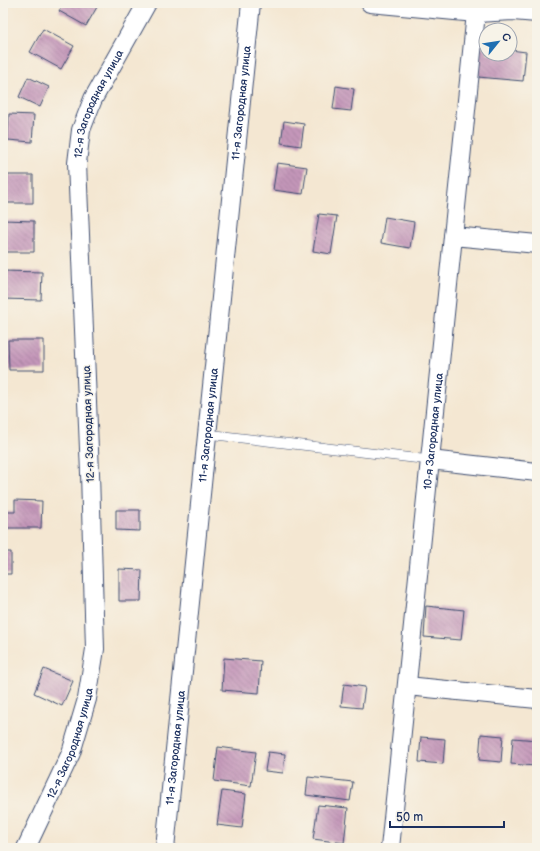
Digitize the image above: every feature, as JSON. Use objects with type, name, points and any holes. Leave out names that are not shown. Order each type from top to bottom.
[{"type":"street","name":"12-я Загородная улица","points":[[26,848],[71,753],[87,699],[95,650],[90,481],[77,163],[81,130],[94,99],[147,3]]},
{"type":"street","name":"11-я Загородная улица","points":[[165,848],[251,3]]},
{"type":"street","points":[[370,3],[476,14],[513,11],[537,13]]},
{"type":"street","name":"10-я Загородная улица","points":[[390,848],[476,14]]},
{"type":"street","points":[[453,236],[537,244]]},
{"type":"street","points":[[430,460],[537,472]]},
{"type":"street","points":[[407,686],[537,699]]},
{"type":"lane","points":[[207,434],[430,460]]},
{"type":"building","points":[[64,3],[90,3],[97,7],[86,26],[59,11]]},
{"type":"building","points":[[43,29],[74,46],[61,69],[30,52]]},
{"type":"building","points":[[518,51],[526,52],[523,81],[478,77],[480,62],[518,62]]},
{"type":"building","points":[[28,77],[49,87],[40,107],[19,97]]},
{"type":"building","points":[[336,86],[354,89],[351,111],[333,109]]},
{"type":"building","points":[[9,114],[34,115],[32,142],[8,140]]},
{"type":"building","points":[[284,121],[304,124],[301,146],[281,143]]},
{"type":"building","points":[[277,163],[307,167],[303,194],[273,190]]},
{"type":"building","points":[[3,175],[33,175],[33,203],[3,203]]},
{"type":"building","points":[[319,214],[337,216],[331,254],[313,251]]},
{"type":"building","points":[[385,217],[414,222],[410,248],[381,243]]},
{"type":"building","points":[[3,220],[34,221],[34,252],[3,252]]},
{"type":"building","points":[[3,271],[42,272],[41,300],[3,299]]},
{"type":"building","points":[[8,340],[44,340],[44,370],[9,370]]},
{"type":"building","points":[[15,500],[42,501],[41,528],[3,528],[3,512],[15,512]]},
{"type":"building","points":[[116,510],[140,510],[140,531],[116,530]]},
{"type":"building","points":[[3,552],[11,552],[11,574],[3,574]]},
{"type":"building","points":[[119,569],[142,570],[141,601],[119,601]]},
{"type":"building","points":[[426,606],[464,610],[461,640],[424,637]]},
{"type":"building","points":[[224,658],[261,661],[259,693],[222,690]]},
{"type":"building","points":[[44,669],[73,681],[62,706],[34,693]]},
{"type":"building","points":[[344,684],[365,687],[362,708],[341,706]]},
{"type":"building","points":[[481,734],[503,736],[501,762],[479,760]]},
{"type":"building","points":[[421,737],[445,739],[443,764],[419,762]]},
{"type":"building","points":[[513,738],[537,740],[535,766],[511,764]]},
{"type":"building","points":[[218,747],[256,752],[251,786],[214,781]]},
{"type":"building","points":[[268,752],[285,754],[283,773],[265,771]]},
{"type":"building","points":[[308,777],[353,782],[350,801],[306,795]]},
{"type":"building","points":[[222,791],[246,794],[242,828],[217,825]]},
{"type":"building","points":[[318,805],[348,808],[344,843],[313,839]]}]
